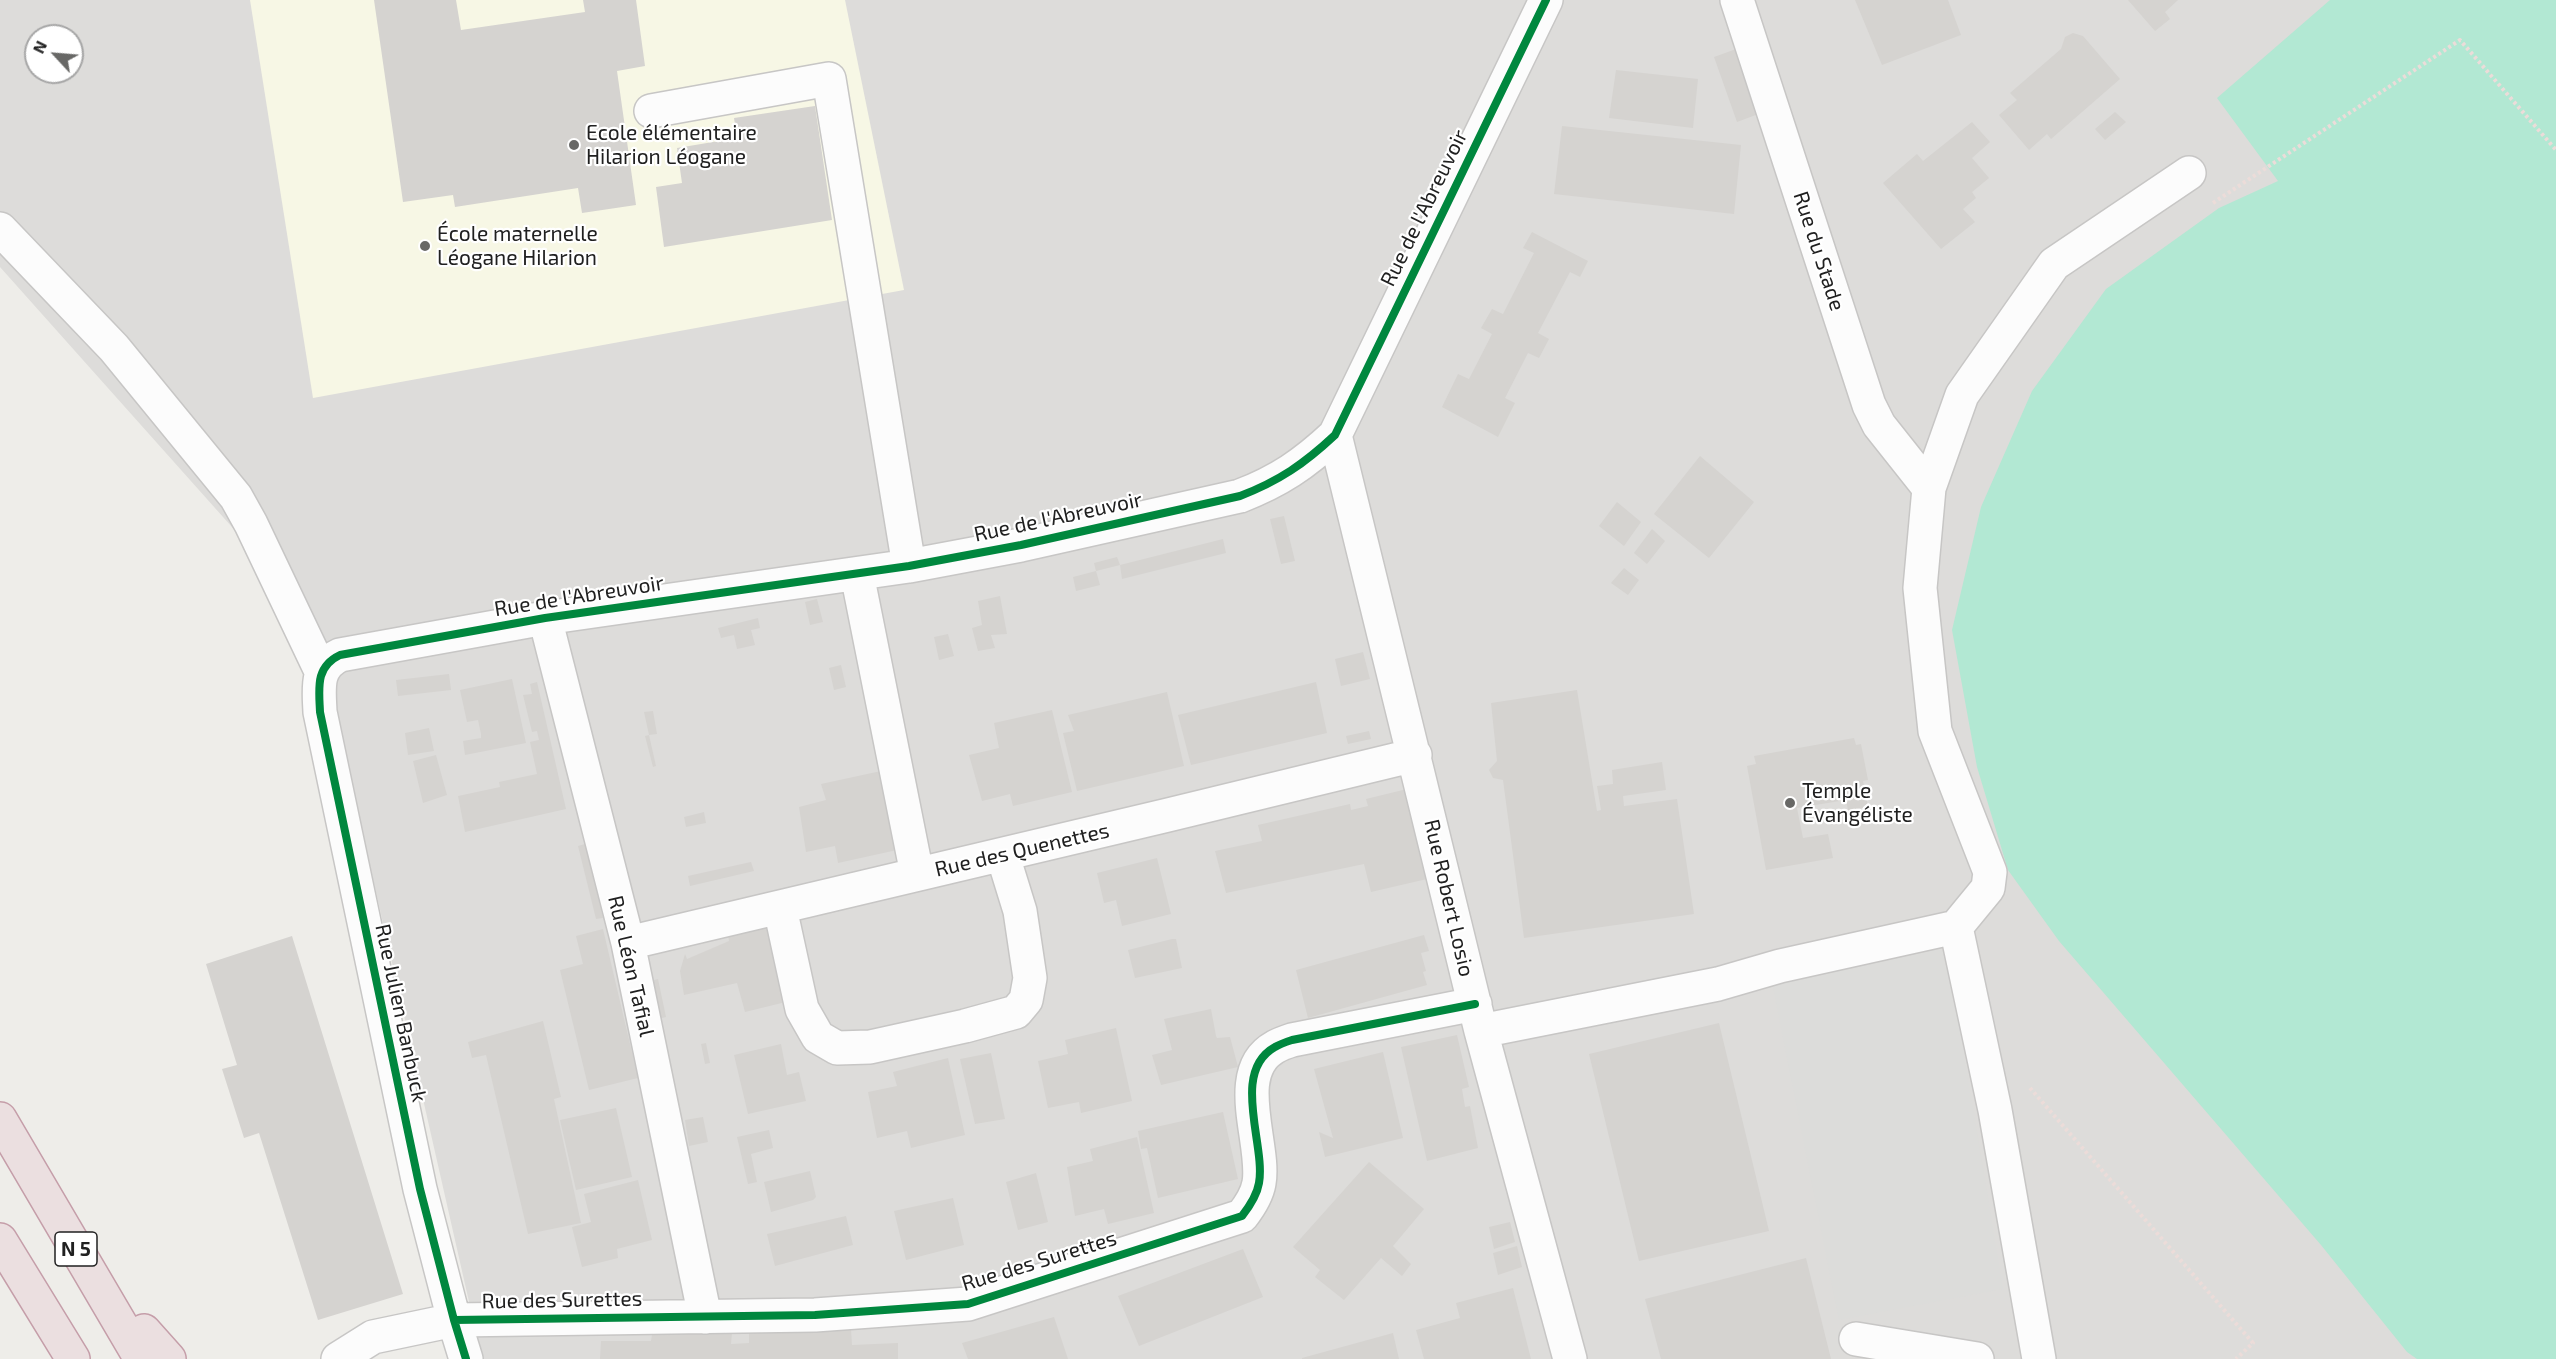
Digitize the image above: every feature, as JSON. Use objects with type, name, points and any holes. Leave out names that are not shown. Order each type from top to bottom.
[{"type":"highway","points":[[6,1129],[142,1345],[160,1359]]},
{"type":"highway","points":[[0,1240],[73,1359]]},
{"type":"highway","points":[[142,1345],[169,1359]]},
{"type":"street","name":"Rue du Stade","points":[[1737,0],[1869,405],[1879,425],[1929,488]]},
{"type":"street","name":"Rue de l'Abreuvoir","points":[[321,671],[330,660],[340,655],[545,618],[857,574],[1021,545],[1240,496],[1289,473],[1308,461],[1335,435],[1539,7]]},
{"type":"street","points":[[651,111],[829,79],[909,566]]},
{"type":"street","points":[[2039,1359],[1995,1110],[1956,927],[1988,888],[1990,872],[1935,730],[1920,588],[1929,488],[1962,394],[2054,264],[2190,172]]},
{"type":"street","points":[[0,229],[114,348],[236,497],[321,671]]},
{"type":"street","name":"Rue Robert Losio","points":[[1335,435],[1478,1018],[1570,1359]]},
{"type":"street","points":[[857,574],[917,874]]},
{"type":"street","name":"Rue Léon Tafial","points":[[545,618],[628,943],[705,1317]]},
{"type":"street","name":"Rue Julien Banbuck","points":[[321,671],[318,683],[320,712],[420,1189],[466,1359]]},
{"type":"street","name":"Rue des Quenettes","points":[[628,943],[917,874],[1003,856],[1415,755]]},
{"type":"street","points":[[780,908],[802,1009],[818,1037],[837,1048],[870,1047],[965,1026],[1016,1012],[1026,1000],[1030,978],[1020,911],[1003,856]]},
{"type":"street","name":"Rue des Surettes","points":[[338,1359],[373,1338],[454,1320],[815,1315],[968,1304],[1242,1216],[1259,1185],[1260,1169],[1251,1101],[1254,1079],[1260,1062],[1273,1047],[1292,1040],[1478,1018],[1718,984],[1780,966],[1956,927]]},
{"type":"street","points":[[1856,1339],[1977,1359]]},
{"type":"path","points":[[2190,172],[2213,204],[2460,40],[2556,150]]},
{"type":"path","points":[[2026,1084],[2253,1343],[2236,1359]]},
{"type":"shaded area","points":[[0,0],[2556,0],[2556,1359],[482,1359],[314,619],[0,267]]},
{"type":"shaded area","name":"Ecole élémentaire Hilarion Léogane","points":[[250,0],[845,0],[904,290],[313,398]]},
{"type":"shaded area","points":[[1946,946],[2003,1289],[1839,1320],[1772,982]]},
{"type":"green space","points":[[2330,0],[2556,0],[2556,1359],[2417,1359],[2407,1352],[2321,1245],[2059,941],[2008,870],[1977,767],[1952,630],[1981,507],[2032,391],[2106,289],[2219,208],[2278,181],[2217,98]]},
{"type":"building","points":[[374,0],[456,0],[461,30],[585,12],[583,0],[636,0],[645,66],[617,71],[636,205],[582,213],[578,188],[455,207],[453,195],[403,202]]},
{"type":"building","points":[[1855,0],[1948,0],[1961,35],[1882,65]]},
{"type":"building","points":[[2128,0],[2178,0],[2165,12],[2170,19],[2155,31]]},
{"type":"building","points":[[2073,33],[2083,36],[2120,79],[2051,139],[2047,134],[2029,150],[1999,115],[2017,100],[2010,93],[2061,49],[2065,37]]},
{"type":"building","points":[[1739,48],[1761,113],[1737,122],[1714,57]]},
{"type":"building","points":[[1616,70],[1698,79],[1693,128],[1609,118]]},
{"type":"building","points":[[815,106],[832,220],[664,247],[656,187],[682,183],[677,148],[737,138],[734,118]]},
{"type":"building","points":[[2115,112],[2126,122],[2105,140],[2095,129]]},
{"type":"building","points":[[1972,122],[1990,142],[1972,158],[1989,178],[1972,192],[1976,198],[1963,209],[1975,222],[1941,249],[1883,183],[1917,154],[1923,161]]},
{"type":"building","points":[[1562,126],[1741,145],[1734,214],[1554,194]]},
{"type":"building","points":[[1532,232],[1588,261],[1580,277],[1570,272],[1538,333],[1549,339],[1539,358],[1528,353],[1505,398],[1515,403],[1498,437],[1442,407],[1458,374],[1469,379],[1492,334],[1481,328],[1492,309],[1503,314],[1534,253],[1523,248]]},
{"type":"building","points":[[1700,456],[1754,502],[1709,558],[1654,514]]},
{"type":"building","points":[[1617,502],[1641,522],[1624,546],[1599,526]]},
{"type":"building","points":[[1284,516],[1295,561],[1281,564],[1270,519]]},
{"type":"building","points":[[1652,529],[1665,541],[1647,564],[1634,553]]},
{"type":"building","points":[[1223,539],[1226,553],[1122,579],[1120,565]]},
{"type":"building","points":[[1117,557],[1120,565],[1096,571],[1094,563]]},
{"type":"building","points":[[1624,568],[1639,580],[1628,595],[1611,583]]},
{"type":"building","points":[[1096,571],[1100,585],[1076,591],[1073,577]]},
{"type":"building","points":[[1000,596],[1007,634],[991,635],[995,648],[978,651],[972,628],[982,625],[978,601]]},
{"type":"building","points":[[817,599],[823,622],[810,625],[805,602]]},
{"type":"building","points":[[758,618],[760,628],[751,630],[755,645],[737,649],[734,635],[721,638],[718,628]]},
{"type":"building","points":[[948,634],[954,656],[939,660],[934,637]]},
{"type":"building","points":[[1363,652],[1370,679],[1341,686],[1335,659]]},
{"type":"building","points":[[841,665],[846,687],[834,690],[829,668]]},
{"type":"building","points":[[449,674],[451,690],[398,696],[396,680]]},
{"type":"building","points":[[512,679],[526,743],[465,755],[463,741],[481,738],[481,734],[478,720],[467,722],[460,690]]},
{"type":"building","points":[[537,682],[566,809],[465,832],[458,796],[500,787],[499,782],[537,774],[530,742],[539,740],[537,731],[532,732],[523,695],[532,694],[530,684]]},
{"type":"building","points":[[1316,682],[1327,733],[1191,765],[1178,715]]},
{"type":"building","points":[[1577,690],[1597,811],[1601,810],[1597,786],[1613,784],[1612,770],[1662,762],[1666,790],[1623,796],[1624,806],[1677,799],[1694,914],[1524,938],[1503,780],[1493,778],[1489,770],[1497,761],[1491,703]]},
{"type":"building","points":[[1167,692],[1184,766],[1077,791],[1063,733],[1074,731],[1068,715]]},
{"type":"building","points":[[1052,710],[1072,792],[1013,806],[1010,794],[982,801],[969,755],[999,748],[994,723]]},
{"type":"building","points":[[653,711],[657,734],[649,735],[644,712]]},
{"type":"building","points":[[429,728],[434,751],[408,755],[405,733]]},
{"type":"building","points":[[1369,731],[1371,739],[1348,744],[1346,736]]},
{"type":"building","points":[[649,735],[656,766],[653,767],[645,736]]},
{"type":"building","name":"Temple Évangéliste","points":[[1854,738],[1856,745],[1861,744],[1868,780],[1863,781],[1868,807],[1848,810],[1846,800],[1797,808],[1803,838],[1828,834],[1833,858],[1766,870],[1747,766],[1756,764],[1754,756]]},
{"type":"building","points":[[436,755],[447,795],[423,803],[413,761]]},
{"type":"building","points":[[881,771],[897,850],[838,863],[835,846],[806,852],[799,807],[826,800],[821,784]]},
{"type":"building","points":[[1407,789],[1427,879],[1371,892],[1364,864],[1226,893],[1215,851],[1262,841],[1258,825],[1350,804],[1351,810],[1368,806],[1366,799]]},
{"type":"building","points":[[704,812],[706,823],[686,827],[684,817]]},
{"type":"building","points":[[585,844],[603,918],[596,919],[578,846]]},
{"type":"building","points":[[1157,858],[1171,914],[1122,926],[1116,900],[1104,903],[1097,873]]},
{"type":"building","points":[[751,862],[754,871],[690,886],[688,876]]},
{"type":"building","points":[[781,919],[794,1000],[745,1012],[737,983],[684,995],[680,971],[685,954],[687,959],[729,941],[728,935]]},
{"type":"building","points":[[603,929],[638,1078],[589,1090],[560,970],[583,964],[576,936]]},
{"type":"building","points":[[1424,935],[1429,951],[1421,953],[1427,985],[1308,1018],[1296,970]]},
{"type":"building","points":[[292,936],[403,1294],[318,1320],[259,1133],[244,1138],[222,1069],[237,1065],[206,964]]},
{"type":"building","points":[[1176,939],[1182,968],[1135,978],[1128,950]]},
{"type":"building","points":[[658,979],[666,1017],[650,1021],[642,983]]},
{"type":"building","points":[[1211,1009],[1216,1036],[1217,1038],[1230,1037],[1238,1067],[1161,1085],[1152,1055],[1172,1050],[1164,1019]]},
{"type":"building","points":[[543,1021],[561,1097],[554,1099],[581,1223],[528,1234],[486,1055],[472,1058],[468,1042]]},
{"type":"building","points":[[1719,1023],[1769,1231],[1639,1261],[1589,1054]]},
{"type":"building","points":[[1116,1028],[1132,1101],[1081,1113],[1079,1102],[1048,1108],[1038,1061],[1068,1054],[1065,1040]]},
{"type":"building","points":[[1457,1035],[1469,1087],[1462,1089],[1465,1107],[1470,1106],[1478,1148],[1427,1161],[1401,1047]]},
{"type":"building","points":[[706,1043],[710,1063],[705,1064],[701,1044]]},
{"type":"building","points":[[781,1044],[787,1075],[799,1072],[806,1101],[748,1114],[734,1055]]},
{"type":"building","points":[[1383,1052],[1403,1138],[1325,1157],[1319,1132],[1333,1138],[1314,1069]]},
{"type":"building","points":[[991,1053],[1005,1119],[975,1124],[960,1059]]},
{"type":"building","points":[[948,1058],[965,1135],[911,1148],[907,1131],[877,1138],[868,1092],[897,1086],[893,1072]]},
{"type":"building","points":[[616,1108],[632,1177],[576,1190],[560,1120]]},
{"type":"building","points":[[1223,1112],[1238,1179],[1158,1198],[1147,1148],[1141,1149],[1138,1131]]},
{"type":"building","points":[[703,1117],[708,1142],[689,1146],[685,1120]]},
{"type":"building","points":[[769,1130],[773,1148],[751,1154],[757,1182],[748,1184],[737,1137]]},
{"type":"building","points":[[1137,1137],[1154,1213],[1108,1224],[1104,1209],[1075,1216],[1067,1167],[1093,1161],[1090,1149]]},
{"type":"building","points":[[1369,1162],[1424,1209],[1393,1246],[1411,1264],[1402,1276],[1381,1258],[1344,1300],[1315,1277],[1320,1270],[1293,1247]]},
{"type":"building","points":[[810,1171],[816,1197],[813,1200],[771,1212],[764,1182]]},
{"type":"building","points":[[1036,1173],[1048,1222],[1018,1230],[1006,1182]]},
{"type":"building","points":[[638,1180],[652,1240],[617,1249],[618,1258],[582,1267],[572,1227],[591,1222],[584,1194]]},
{"type":"building","points":[[953,1198],[964,1245],[906,1260],[894,1211]]},
{"type":"building","points":[[846,1216],[853,1245],[775,1266],[767,1234]]},
{"type":"building","points":[[1510,1222],[1515,1242],[1494,1249],[1489,1227]]},
{"type":"building","points":[[1517,1246],[1522,1267],[1498,1275],[1493,1253]]},
{"type":"building","points":[[1243,1249],[1263,1297],[1139,1346],[1118,1296]]},
{"type":"building","points":[[1806,1258],[1831,1359],[1661,1359],[1645,1299]]},
{"type":"building","points":[[1513,1288],[1531,1359],[1424,1359],[1416,1330],[1460,1318],[1456,1303]]},
{"type":"building","points":[[1054,1317],[1068,1359],[968,1359],[962,1343]]},
{"type":"building","points":[[851,1329],[852,1345],[898,1343],[898,1359],[600,1359],[601,1341],[651,1341],[652,1335],[732,1333],[731,1344],[749,1343],[749,1332]]},
{"type":"building","points":[[1393,1333],[1399,1359],[1302,1359],[1302,1358]]},
{"type":"cycle path","points":[[466,1359],[420,1189],[320,712],[320,679],[326,666],[340,655],[545,618],[909,566],[1021,545],[1240,496],[1279,478],[1313,455],[1335,435],[1546,0]]},
{"type":"cycle path","points":[[454,1320],[815,1315],[968,1304],[1242,1216],[1255,1196],[1259,1183],[1260,1167],[1252,1091],[1254,1073],[1262,1058],[1275,1047],[1292,1040],[1475,1004]]},
{"type":"place","name":"Ecole élémentaire Hilarion Léogane","points":[[574,145]]},
{"type":"place","name":"École maternelle Léogane Hilarion","points":[[425,246]]},
{"type":"place","name":"Temple Évangéliste","points":[[1790,803]]}]
